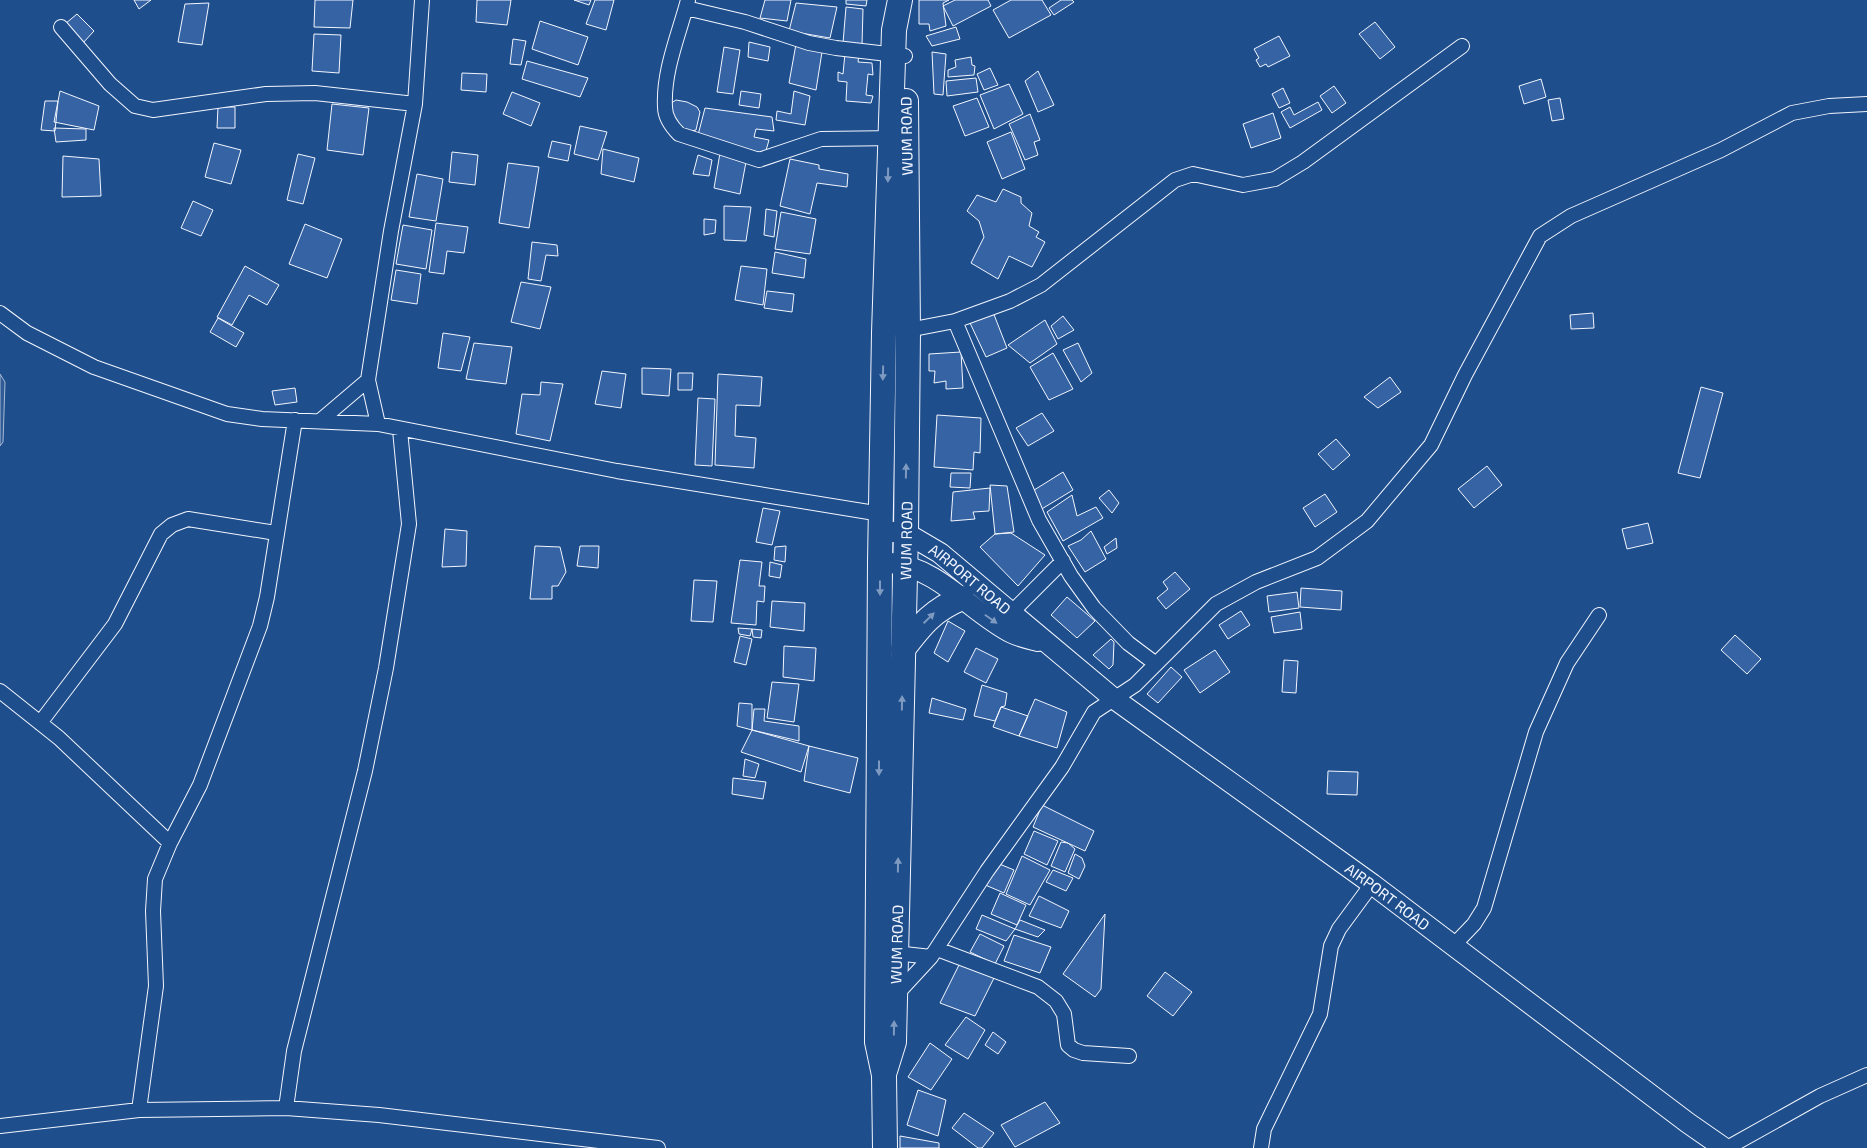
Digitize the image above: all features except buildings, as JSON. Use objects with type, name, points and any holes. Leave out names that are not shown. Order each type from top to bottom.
[{"type":"highway","name":"WUM ROAD","points":[[885,1148],[884,1075],[877,1042],[880,562],[884,333],[897,138],[899,55],[894,30],[900,2]]},
{"type":"highway","name":"WUM ROAD","points":[[884,1075],[894,1042],[906,533],[908,331],[897,138]]},
{"type":"highway","points":[[903,649],[929,617],[944,606],[962,598]]},
{"type":"main road","name":"AIRPORT ROAD","points":[[881,522],[906,533],[940,553],[1082,674],[1113,698],[1372,884],[1725,1148]]},
{"type":"main road","name":"AIRPORT ROAD","points":[[880,562],[905,565],[924,574],[962,598],[1012,634],[1050,645]]},
{"type":"street","points":[[378,424],[368,380],[391,231],[415,104],[422,0]]},
{"type":"street","points":[[897,138],[821,139],[759,160],[679,134],[670,124],[665,108],[670,63],[687,4],[809,43],[899,55]]},
{"type":"street","points":[[61,27],[110,84],[135,106],[152,110],[257,95],[295,93],[315,93],[415,104]]},
{"type":"street","points":[[884,333],[908,331],[955,322],[1010,301],[1041,285],[1175,180],[1193,174],[1243,185],[1274,179],[1303,162],[1462,46]]},
{"type":"street","points":[[894,996],[934,953],[987,871],[1062,767],[1094,712],[1113,698],[1136,685],[1216,604],[1256,582],[1317,558],[1367,522],[1430,445],[1465,375],[1540,236],[1571,216],[1721,150],[1792,112],[1829,106],[1867,104]]},
{"type":"street","points":[[0,313],[27,333],[94,367],[227,414],[262,419],[321,420],[378,424],[400,430],[881,522]]},
{"type":"street","points":[[955,322],[1039,520],[1062,561],[1094,608],[1128,643],[1156,664]]},
{"type":"street","points":[[321,420],[368,380]]},
{"type":"street","points":[[140,1110],[156,986],[153,910],[155,879],[170,843],[200,785],[260,626],[267,597],[295,420]]},
{"type":"street","points":[[286,1108],[294,1051],[365,770],[386,668],[409,524],[400,430]]},
{"type":"street","points":[[40,723],[115,624],[161,534],[172,525],[188,519],[276,533]]},
{"type":"street","points":[[1011,613],[1062,561]]},
{"type":"street","points":[[1453,946],[1474,924],[1484,908],[1536,732],[1567,662],[1599,615]]},
{"type":"street","points":[[0,691],[59,738],[170,843]]},
{"type":"street","points":[[1261,1146],[1264,1129],[1320,1014],[1331,946],[1339,929],[1372,884]]},
{"type":"street","points":[[895,953],[934,953],[1038,987],[1056,1001],[1064,1014],[1068,1045],[1074,1050],[1083,1053],[1129,1056]]},
{"type":"street","points":[[1725,1148],[1820,1096],[1867,1075]]},
{"type":"street","points":[[0,1126],[140,1110],[286,1108],[389,1116],[658,1148]]},
{"type":"shaded area","points":[[0,374],[5,382],[3,442],[0,446]]}]
